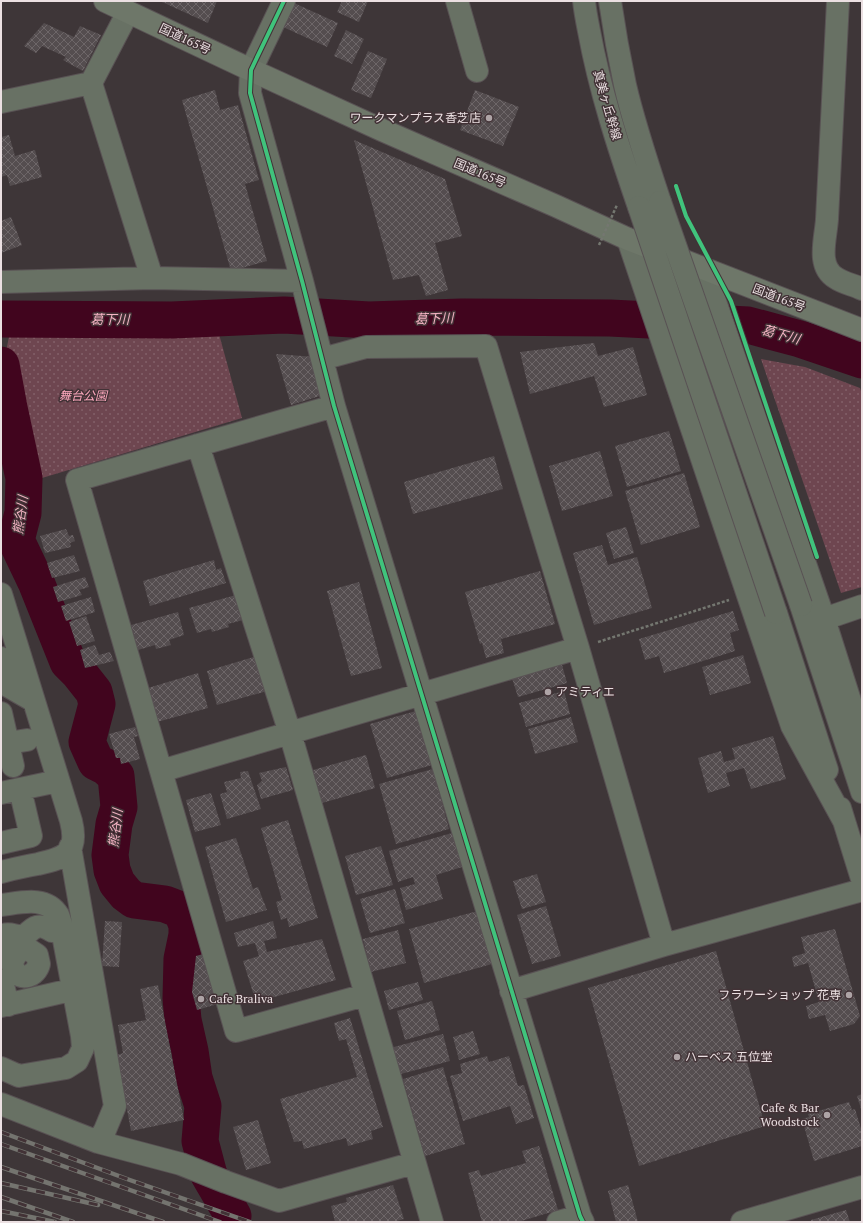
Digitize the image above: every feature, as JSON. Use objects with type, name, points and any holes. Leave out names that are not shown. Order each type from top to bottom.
[{"type":"highway","name":"国道165号","points":[[105,1],[382,130],[628,239],[708,279],[862,330]]},
{"type":"street","points":[[284,1],[251,70],[250,93],[304,289],[334,406],[511,991],[582,1219],[558,1222]]},
{"type":"street","points":[[457,1],[476,71]]},
{"type":"street","name":"真美ヶ丘幹線","points":[[584,1],[592,51],[616,140],[628,205],[776,614],[844,822]]},
{"type":"street","name":"真美ヶ丘幹線","points":[[610,1],[625,85],[639,137],[660,202],[801,605],[862,792]]},
{"type":"street","points":[[838,1],[827,219],[823,251],[824,262],[829,273],[836,279],[862,289]]},
{"type":"street","points":[[128,12],[91,83],[152,278]]},
{"type":"street","points":[[1,102],[91,83]]},
{"type":"street","points":[[628,239],[792,726],[844,822],[862,879]]},
{"type":"street","points":[[1,282],[152,278],[304,289]]},
{"type":"street","points":[[708,279],[824,619],[852,708],[862,769]]},
{"type":"street","points":[[322,359],[366,347],[486,346],[578,648],[664,945]]},
{"type":"street","points":[[334,406],[77,480],[236,1031],[365,995]]},
{"type":"street","points":[[198,445],[290,733],[432,1222]]},
{"type":"street","points":[[1,872],[61,858],[66,854],[74,838],[73,830],[34,701],[3,606]]},
{"type":"street","points":[[824,619],[862,606]]},
{"type":"street","points":[[161,771],[578,648]]},
{"type":"street","points":[[1,658],[11,665],[24,669]]},
{"type":"street","points":[[1,680],[8,686],[34,701]]},
{"type":"street","points":[[1,708],[34,701]]},
{"type":"street","points":[[1,713],[17,742],[13,766]]},
{"type":"street","points":[[1,844],[31,836],[6,793],[58,781]]},
{"type":"street","points":[[1,1068],[19,1076],[66,1068],[77,1061],[83,1048],[84,987],[70,847]]},
{"type":"street","points":[[511,991],[664,945],[862,890]]},
{"type":"street","points":[[1,905],[37,902],[48,905],[57,914],[62,929],[66,954],[84,987],[115,1106],[102,1136]]},
{"type":"street","points":[[1,936],[10,934],[17,937],[25,936],[30,930],[39,926],[48,928],[52,931],[62,929]]},
{"type":"street","points":[[66,954],[39,960],[37,969],[32,975],[24,976],[6,969],[4,1005],[84,987]]},
{"type":"street","points":[[1,1088],[102,1136]]},
{"type":"street","points":[[1,1104],[102,1136],[279,1201],[414,1163]]},
{"type":"street","points":[[742,1222],[771,1218],[862,1187]]},
{"type":"path","points":[[599,245],[628,205]]},
{"type":"path","points":[[694,230],[731,301],[817,557]]},
{"type":"path","points":[[578,648],[748,594]]},
{"type":"green space","name":"舞台公園","points":[[11,326],[219,334],[242,418],[32,481],[6,352]]},
{"type":"green space","points":[[761,359],[805,367],[860,388],[862,394],[862,587],[841,593]]},
{"type":"building","points":[[160,1],[217,1],[208,23]]},
{"type":"building","points":[[342,1],[368,1],[359,22],[337,12]]},
{"type":"building","points":[[294,3],[338,23],[327,47],[283,27]]},
{"type":"building","points":[[44,23],[74,37],[80,26],[101,35],[83,71],[63,60],[66,57],[42,46],[36,53],[24,46]]},
{"type":"building","points":[[346,30],[364,39],[352,64],[334,56]]},
{"type":"building","points":[[368,51],[387,59],[371,98],[351,90]]},
{"type":"building","points":[[215,90],[220,110],[238,105],[259,180],[245,184],[267,261],[231,271],[182,100]]},
{"type":"building","name":"ワークマンプラス香芝店","points":[[475,90],[519,107],[503,146],[460,130]]},
{"type":"building","points":[[9,135],[15,156],[35,150],[42,177],[10,186],[7,175],[1,177],[1,137]]},
{"type":"building","points":[[354,140],[445,179],[462,236],[435,243],[448,290],[426,296],[419,275],[393,280]]},
{"type":"building","points":[[11,217],[22,245],[1,253],[1,221]]},
{"type":"building","points":[[594,343],[598,356],[633,347],[647,395],[604,407],[594,376],[530,394],[520,352]]},
{"type":"building","points":[[276,354],[315,357],[326,394],[291,405]]},
{"type":"building","points":[[669,431],[681,471],[627,487],[615,446]]},
{"type":"building","points":[[600,451],[613,496],[562,511],[549,466]]},
{"type":"building","points":[[494,456],[503,489],[413,514],[404,482]]},
{"type":"building","points":[[684,473],[700,527],[641,545],[625,491]]},
{"type":"building","points":[[626,527],[634,553],[614,559],[606,533]]},
{"type":"building","points":[[66,529],[69,536],[73,535],[75,541],[70,543],[71,547],[45,553],[40,536]]},
{"type":"building","points":[[602,545],[608,565],[637,557],[652,608],[594,625],[573,553]]},
{"type":"building","points":[[74,555],[80,571],[52,578],[47,563]]},
{"type":"building","points":[[214,560],[216,570],[221,568],[226,583],[150,606],[143,581]]},
{"type":"building","points":[[540,571],[555,624],[501,639],[504,653],[486,658],[482,643],[480,644],[465,592]]},
{"type":"building","points":[[85,577],[89,587],[79,590],[82,595],[58,602],[53,587]]},
{"type":"building","points":[[359,582],[382,668],[351,676],[327,591]]},
{"type":"building","points":[[236,595],[243,620],[228,624],[229,627],[212,632],[211,629],[197,633],[189,608]]},
{"type":"building","points":[[91,597],[95,612],[66,621],[61,606]]},
{"type":"building","points":[[733,611],[739,630],[730,633],[735,651],[664,673],[659,656],[645,660],[639,639]]},
{"type":"building","points":[[178,612],[184,635],[169,640],[171,645],[156,649],[155,645],[138,650],[131,625]]},
{"type":"building","points":[[86,616],[95,641],[77,646],[69,622]]},
{"type":"building","points":[[95,645],[99,655],[110,652],[114,661],[85,668],[80,650]]},
{"type":"building","points":[[743,655],[751,683],[710,695],[702,667]]},
{"type":"building","points":[[257,656],[267,691],[217,705],[207,671]]},
{"type":"building","points":[[561,661],[567,683],[518,697],[511,675]]},
{"type":"building","points":[[198,673],[208,708],[157,722],[148,688]]},
{"type":"building","points":[[564,691],[570,714],[526,727],[519,703]]},
{"type":"building","points":[[416,711],[432,765],[387,778],[370,724]]},
{"type":"building","points":[[571,717],[578,742],[535,754],[528,729]]},
{"type":"building","points":[[135,727],[138,736],[134,737],[140,759],[121,764],[120,758],[116,758],[109,734]]},
{"type":"building","points":[[773,736],[786,779],[751,789],[744,768],[726,773],[730,786],[708,793],[698,758],[721,751],[724,762],[735,759],[732,748]]},
{"type":"building","points":[[366,755],[375,788],[322,803],[313,770]]},
{"type":"building","points":[[286,767],[293,790],[261,799],[257,785],[262,781],[259,773]]},
{"type":"building","points":[[433,769],[449,829],[396,844],[379,784]]},
{"type":"building","points":[[248,771],[261,809],[227,819],[220,794],[227,792],[224,782],[241,778],[240,772]]},
{"type":"building","points":[[211,793],[221,825],[195,832],[186,800]]},
{"type":"building","points":[[288,820],[318,918],[289,927],[287,918],[281,920],[276,902],[282,900],[261,828]]},
{"type":"building","points":[[452,833],[462,867],[436,875],[443,899],[406,910],[400,888],[415,884],[413,877],[398,882],[389,851]]},
{"type":"building","points":[[236,838],[253,889],[258,887],[267,910],[226,922],[205,847]]},
{"type":"building","points":[[381,846],[393,885],[356,895],[345,856]]},
{"type":"building","points":[[537,874],[546,902],[522,909],[513,881]]},
{"type":"building","points":[[395,889],[405,923],[370,933],[360,899]]},
{"type":"building","points":[[546,906],[561,956],[532,964],[517,915]]},
{"type":"building","points":[[478,911],[492,964],[424,983],[409,929]]},
{"type":"building","points":[[105,921],[122,922],[119,967],[102,966]]},
{"type":"building","points":[[273,921],[277,938],[264,941],[267,952],[322,939],[336,980],[256,1002],[243,961],[259,956],[255,943],[238,947],[234,933]]},
{"type":"building","points":[[835,929],[860,1016],[854,1024],[830,1031],[825,1015],[809,1019],[806,1006],[819,1002],[808,963],[794,967],[792,957],[805,953],[801,937]]},
{"type":"building","points":[[398,930],[406,963],[371,972],[363,939]]},
{"type":"building","name":"ハーベス 五位堂","points":[[716,951],[765,1126],[639,1166],[588,988]]},
{"type":"building","points":[[207,953],[221,1003],[197,1010],[192,992],[196,956]]},
{"type":"building","points":[[418,982],[423,1000],[389,1010],[384,991]]},
{"type":"building","points":[[158,985],[184,1120],[131,1131],[117,1055],[123,1053],[118,1025],[146,1020],[140,989]]},
{"type":"building","points":[[432,1001],[440,1030],[405,1040],[397,1011]]},
{"type":"building","points":[[350,1018],[383,1127],[371,1131],[373,1139],[348,1146],[346,1138],[304,1149],[302,1141],[294,1142],[280,1099],[357,1077],[346,1039],[339,1041],[334,1023]]},
{"type":"building","points":[[473,1031],[480,1054],[459,1060],[453,1037]]},
{"type":"building","points":[[443,1034],[450,1061],[397,1075],[390,1048]]},
{"type":"building","points":[[487,1056],[489,1062],[509,1056],[518,1086],[524,1085],[534,1118],[516,1124],[510,1106],[463,1121],[450,1076],[462,1073],[460,1064]]},
{"type":"building","points":[[443,1067],[465,1144],[425,1156],[403,1079]]},
{"type":"building","points":[[862,1094],[862,1112],[857,1096]]},
{"type":"building","points":[[849,1102],[852,1110],[855,1109],[862,1132],[862,1146],[814,1161],[802,1119],[809,1117],[808,1114]]},
{"type":"building","points":[[258,1120],[271,1163],[246,1170],[233,1127]]},
{"type":"building","points":[[539,1146],[558,1210],[518,1222],[482,1222],[468,1173],[479,1170],[481,1176],[526,1163],[522,1151]]},
{"type":"building","points":[[393,1185],[404,1219],[393,1222],[335,1222],[331,1206],[347,1202],[346,1198]]},
{"type":"building","points":[[628,1185],[638,1222],[616,1222],[608,1191]]},
{"type":"building","points":[[846,1210],[850,1222],[811,1222],[811,1220]]},
{"type":"waterway","name":"葛下川","points":[[1,319],[172,320],[284,315],[369,320],[462,317],[610,318],[748,325],[800,339],[862,360]]},
{"type":"waterway","name":"熊谷川","points":[[1,365],[24,478],[23,513],[16,540],[36,582],[68,662],[94,692],[97,704],[87,742],[96,762],[106,767],[116,776],[119,807],[114,824],[110,855],[112,870],[117,883],[126,894],[134,900],[165,904],[178,909],[183,915],[187,925],[187,935],[182,959],[181,998],[183,1020],[194,1078],[203,1106],[200,1141],[209,1175],[233,1216]]},
{"type":"waterway","name":"熊谷川","points":[[233,1216],[235,1222]]},
{"type":"railway","points":[[1,1132],[127,1179],[250,1222]]},
{"type":"railway","points":[[1,1144],[220,1222]]},
{"type":"railway","points":[[1,1167],[163,1222]]},
{"type":"railway","points":[[1,1183],[98,1205]]},
{"type":"railway","points":[[1,1197],[73,1222]]},
{"type":"railway","points":[[1,1211],[55,1222]]},
{"type":"cycle path","points":[[284,1],[251,70],[250,93],[302,281],[334,406],[583,1222]]},
{"type":"cycle path","points":[[676,186],[686,216],[731,301],[817,557]]},
{"type":"place","name":"ワークマンプラス香芝店","points":[[489,118]]},
{"type":"place","name":"アミティエ","points":[[548,692]]},
{"type":"place","name":"フラワーショップ 花専","points":[[849,995]]},
{"type":"place","name":"Cafe Braliva","points":[[201,999]]},
{"type":"place","name":"ハーベス 五位堂","points":[[677,1057]]},
{"type":"place","name":"Cafe & Bar Woodstock","points":[[827,1115]]}]
